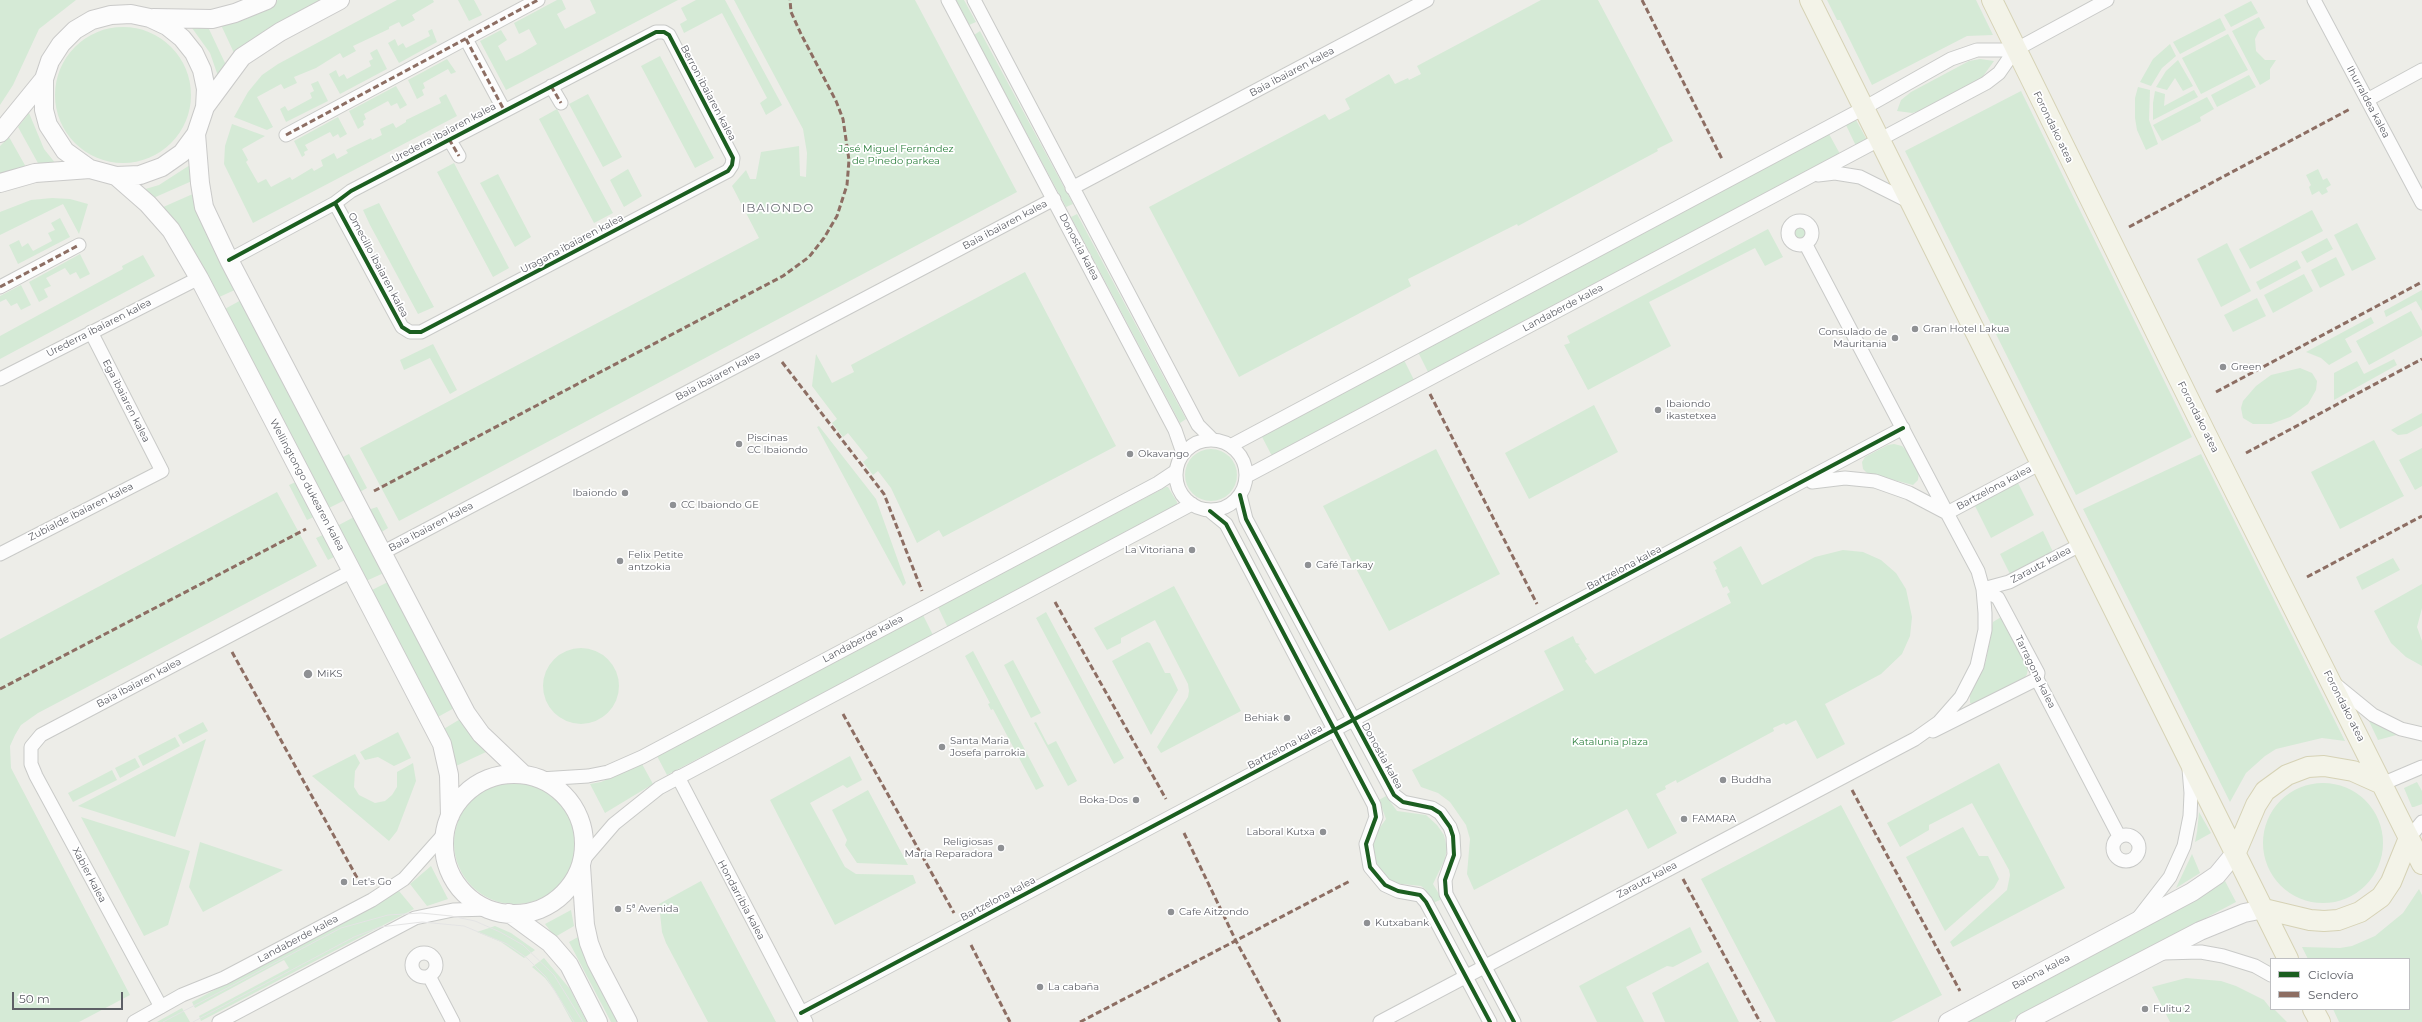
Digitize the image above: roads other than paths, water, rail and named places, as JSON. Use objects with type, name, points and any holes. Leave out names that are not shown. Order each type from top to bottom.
[{"type":"main road","points":[[90,170],[65,151],[48,125],[44,110],[44,80],[50,61],[61,44],[75,30],[92,20],[117,15],[131,14],[150,18],[212,19],[235,14],[267,0]]},
{"type":"main road","points":[[205,107],[242,57],[280,32],[340,0]]},
{"type":"main road","points":[[1810,0],[2288,958]]},
{"type":"main road","name":"Forondako atea","points":[[1992,0],[2015,50],[2422,864]]},
{"type":"main road","points":[[0,183],[35,173],[90,170],[116,176],[140,175],[162,167],[182,153],[196,134],[205,107],[206,89],[202,70],[194,53],[182,38],[172,30],[150,18]]},
{"type":"main road","points":[[0,133],[44,80]]},
{"type":"main road","points":[[196,134],[200,183],[204,207],[229,260],[466,713],[481,734],[532,776],[563,794],[577,812],[583,833],[582,863],[585,925],[589,942],[596,961],[628,1022]]},
{"type":"main road","name":"Wellingtongo dukearen kalea","points":[[116,176],[148,204],[171,230],[199,278],[442,744],[449,775],[448,825]]},
{"type":"main road","points":[[2236,852],[2256,805],[2265,792],[2287,775],[2308,767],[2324,766],[2353,771],[2382,784]]},
{"type":"main road","points":[[532,776],[508,774],[480,783],[457,803],[448,825],[444,849],[448,865],[454,879],[464,892],[476,902],[490,909],[508,913],[539,909],[553,902],[574,880],[582,863]]},
{"type":"main road","points":[[2024,1022],[2153,954],[2232,918],[2264,909],[2310,920],[2324,921],[2338,920],[2360,912],[2381,896],[2391,882],[2409,838]]},
{"type":"main road","name":"Baiona kalea","points":[[1948,1022],[2213,879],[2236,852]]},
{"type":"main road","points":[[508,913],[550,943],[569,965],[598,1022]]},
{"type":"main road","points":[[2314,1010],[2320,1022]]},
{"type":"street","points":[[286,135],[538,0]]},
{"type":"street","name":"Donostia kalea","points":[[948,0],[1175,430],[1183,453]]},
{"type":"street","name":"Donostia kalea","points":[[974,0],[1198,425],[1212,439]]},
{"type":"street","name":"Baia ibaiaren kalea","points":[[1072,188],[1427,0]]},
{"type":"street","points":[[1880,140],[1992,80],[2015,50],[2107,0]]},
{"type":"street","name":"Ihurraldea kalea","points":[[2314,0],[2422,203]]},
{"type":"street","name":"Urederra ibaiaren kalea","points":[[229,260],[335,203],[351,191],[656,32],[664,32],[669,35]]},
{"type":"street","name":"Berron ibaiaren kalea","points":[[669,35],[733,158]]},
{"type":"street","points":[[466,39],[504,110]]},
{"type":"street","points":[[1232,445],[1864,108],[1966,52],[1977,50],[2015,50]]},
{"type":"street","points":[[2367,100],[2422,70]]},
{"type":"street","points":[[551,86],[560,103]]},
{"type":"street","points":[[449,139],[459,156]]},
{"type":"street","name":"Landaberde kalea","points":[[1247,476],[1880,140]]},
{"type":"street","name":"Uragana ibaiaren kalea","points":[[410,332],[421,332],[728,171],[732,165],[733,158]]},
{"type":"street","points":[[1812,175],[1835,173],[1860,177],[1912,203]]},
{"type":"street","name":"Baia ibaiaren kalea","points":[[382,553],[1054,199]]},
{"type":"street","name":"Omecillo ibaiaren kalea","points":[[335,203],[396,317],[402,327],[410,332]]},
{"type":"street","points":[[0,287],[79,245]]},
{"type":"street","points":[[1806,245],[1978,571],[1983,590]]},
{"type":"street","name":"Urederra ibaiaren kalea","points":[[0,379],[199,278]]},
{"type":"street","name":"Ega ibaiaren kalea","points":[[91,332],[162,471]]},
{"type":"street","name":"Bartzelona kalea","points":[[803,1018],[1334,730],[1903,428]]},
{"type":"street","points":[[1212,439],[1232,445],[1243,458],[1247,476],[1240,495],[1225,507],[1210,511],[1200,509],[1180,493],[1176,471],[1183,453],[1198,442],[1212,439]]},
{"type":"street","name":"Bartzelona kalea","points":[[1947,513],[2042,463]]},
{"type":"street","name":"Zubialde ibaiaren kalea","points":[[0,554],[162,471]]},
{"type":"street","name":"Landaberde kalea","points":[[532,776],[588,776],[608,772],[642,757],[1158,483],[1176,471]]},
{"type":"street","points":[[1789,489],[1827,479],[1875,481],[1908,493],[1947,513]]},
{"type":"street","name":"Donostia kalea","points":[[1240,495],[1246,518],[1394,795],[1403,802],[1432,808],[1440,813],[1450,827],[1453,836],[1454,854],[1444,886],[1446,894],[1514,1022]]},
{"type":"street","points":[[582,863],[614,824],[631,809],[678,777],[1192,504]]},
{"type":"street","points":[[1210,511],[1226,524],[1376,811],[1376,817],[1366,844],[1370,867],[1385,885],[1398,891],[1420,895],[1426,902],[1490,1022]]},
{"type":"street","name":"Zarautz kalea","points":[[1915,739],[1939,722],[1961,697],[1975,671],[1985,630],[1983,590],[2010,582],[2082,544]]},
{"type":"street","name":"Baia ibaiaren kalea","points":[[34,741],[41,735],[352,571]]},
{"type":"street","name":"Tarragona kalea","points":[[1983,590],[1998,598],[2038,673],[2037,680],[2119,836]]},
{"type":"street","points":[[2330,679],[2373,715],[2401,729],[2422,734]]},
{"type":"street","name":"Zarautz kalea","points":[[1380,1022],[1915,739],[1949,725],[2037,680]]},
{"type":"street","name":"Xabier kalea","points":[[34,741],[30,755],[36,776],[161,1006]]},
{"type":"street","name":"Baiona kalea","points":[[2135,922],[2170,877],[2184,846],[2190,816],[2192,793],[2188,756]]},
{"type":"street","points":[[2382,784],[2422,767]]},
{"type":"street","name":"Hondarribia kalea","points":[[678,777],[803,1018]]},
{"type":"street","points":[[2409,838],[2422,822]]},
{"type":"street","name":"Landaberde kalea","points":[[134,1022],[182,995],[224,978],[372,900],[404,880],[448,825]]},
{"type":"street","points":[[219,1022],[415,918],[453,910],[490,909]]},
{"type":"street","points":[[2153,954],[2183,952],[2223,956],[2255,966],[2270,974]]},
{"type":"street","points":[[429,976],[453,1022]]},
{"type":"tram line","points":[[163,1022],[341,928],[388,915],[421,913],[451,916],[475,921],[500,932],[523,945],[554,975],[583,1022]]},
{"type":"tram line","points":[[193,1022],[354,937],[380,927],[422,922],[464,926],[507,944],[527,958],[546,977],[574,1022]]},
{"type":"place","name":"Gran Hotel Lakua","points":[[1915,329]]},
{"type":"place","name":"Consulado de Mauritania","points":[[1895,338]]},
{"type":"place","name":"Green","points":[[2223,367]]},
{"type":"place","name":"Ibaiondo ikastetxea","points":[[1658,410]]},
{"type":"place","name":"Piscinas CC Ibaiondo","points":[[739,444]]},
{"type":"place","name":"Okavango","points":[[1130,454]]},
{"type":"place","name":"Ibaiondo","points":[[625,493]]},
{"type":"place","name":"CC Ibaiondo GE","points":[[673,505]]},
{"type":"place","name":"La Vitoriana","points":[[1192,550]]},
{"type":"place","name":"Felix Petite antzokia","points":[[620,561]]},
{"type":"place","name":"Café Tarkay","points":[[1308,565]]},
{"type":"place","name":"MiKS","points":[[308,674]]},
{"type":"place","name":"Behiak","points":[[1287,718]]},
{"type":"place","name":"Santa Maria Josefa parrokia","points":[[942,747]]},
{"type":"place","name":"Buddha","points":[[1723,780]]},
{"type":"place","name":"Boka-Dos","points":[[1136,800]]},
{"type":"place","name":"FAMARA","points":[[1684,819]]},
{"type":"place","name":"Laboral Kutxa","points":[[1323,832]]},
{"type":"place","name":"Religiosas María Reparadora","points":[[1001,848]]},
{"type":"place","name":"Let's Go","points":[[344,882]]},
{"type":"place","name":"5ª Avenida","points":[[618,909]]},
{"type":"place","name":"Cafe Aitzondo","points":[[1171,912]]},
{"type":"place","name":"Kutxabank","points":[[1367,923]]},
{"type":"place","name":"La cabaña","points":[[1040,987]]},
{"type":"place","name":"Fulitu 2","points":[[2145,1009]]},
{"type":"district","name":"IBAIONDO","points":[[778,208]]},
{"type":"park label","name":"José Miguel Fernández de Pinedo parkea","points":[[896,154]]},
{"type":"park label","name":"Katalunia plaza","points":[[1610,742]]}]
